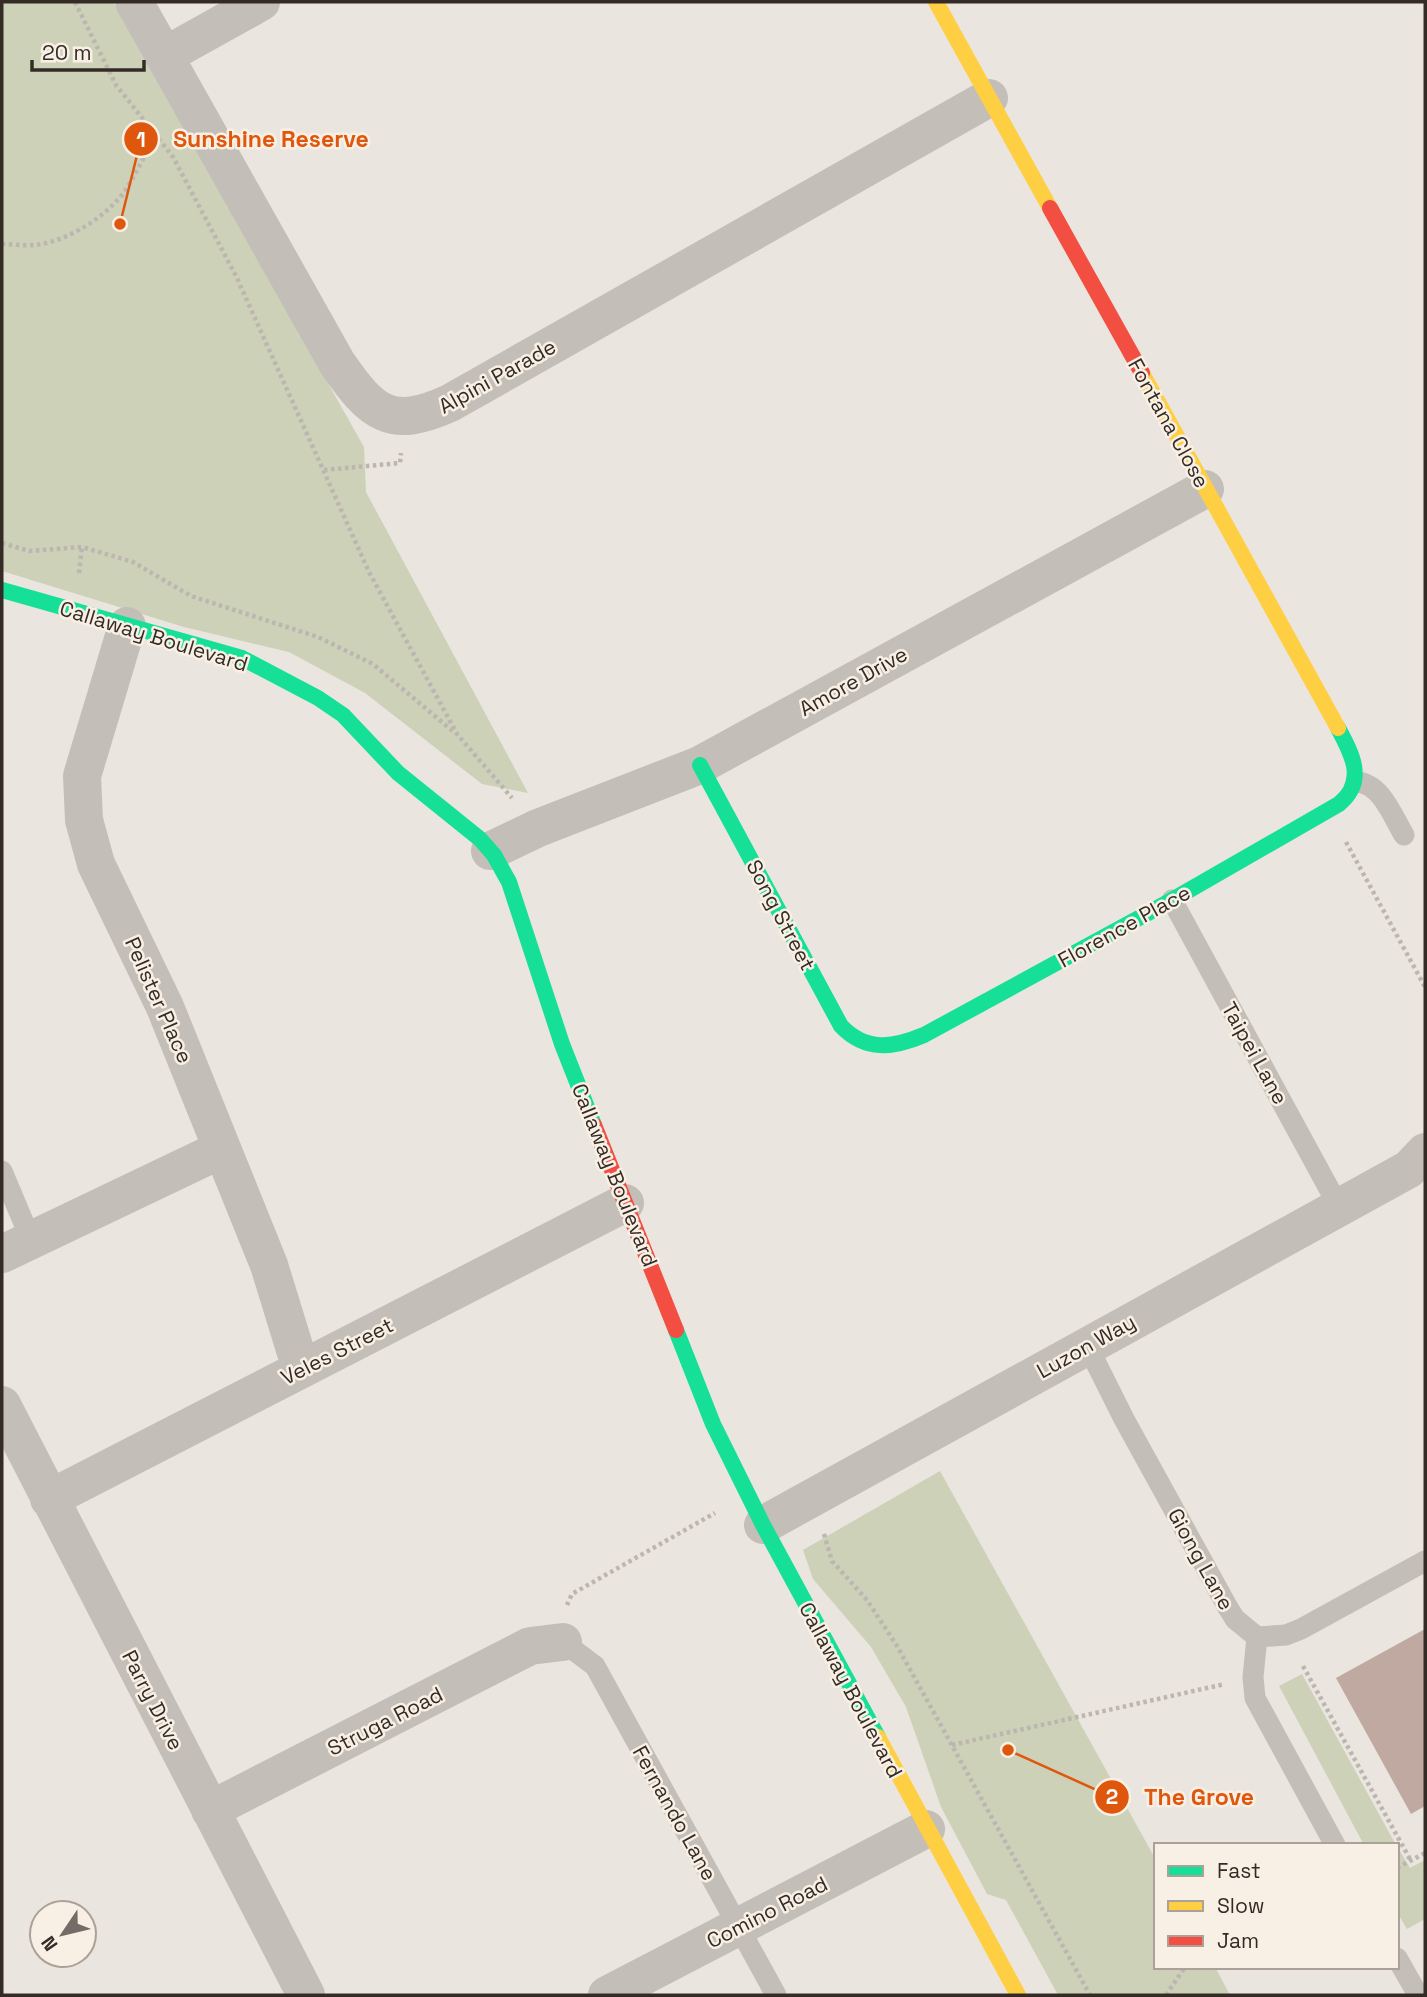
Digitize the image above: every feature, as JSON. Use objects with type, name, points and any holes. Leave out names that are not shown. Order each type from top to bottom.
[{"type":"street","name":"Alpini Parade","points":[[134,2],[337,363],[354,388],[372,405],[394,417],[421,416],[450,403],[989,98]]},
{"type":"street","points":[[164,56],[261,2]]},
{"type":"street","name":"Fontana Close","points":[[936,2],[1350,750],[1356,782]]},
{"type":"street","name":"Amore Drive","points":[[491,851],[538,828],[700,765],[1205,489]]},
{"type":"street","name":"Callaway Boulevard","points":[[2,590],[242,658],[318,698],[343,715],[398,773],[491,851],[505,873],[562,1044],[713,1424],[926,1829],[1018,1995]]},
{"type":"street","name":"Pelister Place","points":[[127,626],[82,776],[84,820],[96,863],[165,1007],[220,1150],[269,1265],[301,1369]]},
{"type":"street","name":"Song Street","points":[[700,765],[841,1026],[849,1037],[879,1047]]},
{"type":"street","name":"Florence Place","points":[[879,1047],[907,1044],[1172,900],[1328,811],[1351,794],[1356,782]]},
{"type":"street","points":[[16,1247],[220,1150]]},
{"type":"street","name":"Luzon Way","points":[[756,1510],[809,1501],[1420,1163]]},
{"type":"street","name":"Veles Street","points":[[49,1499],[625,1202]]},
{"type":"street","name":"Parry Drive","points":[[2,1405],[306,1995]]},
{"type":"street","name":"Struga Road","points":[[210,1810],[530,1646],[557,1642]]},
{"type":"street","name":"Comino Road","points":[[607,1995],[926,1829]]},
{"type":"lane","points":[[1356,782],[1365,782],[1377,790],[1404,835]]},
{"type":"lane","name":"Taipei Lane","points":[[1172,900],[1339,1207]]},
{"type":"lane","points":[[2,1171],[16,1247]]},
{"type":"lane","name":"Giong Lane","points":[[1087,1345],[1124,1419],[1227,1606],[1235,1619],[1257,1637]]},
{"type":"lane","points":[[1334,1843],[1261,1710],[1253,1683],[1257,1637],[1286,1635],[1301,1629],[1425,1561]]},
{"type":"lane","name":"Fernando Lane","points":[[557,1642],[595,1666],[776,1995]]},
{"type":"lane","points":[[1399,1962],[1418,1995]]},
{"type":"path","points":[[75,2],[116,85],[173,157],[236,276],[369,572],[457,734],[538,828]]},
{"type":"path","points":[[2,242],[34,245],[53,241],[92,221],[123,193],[148,150],[159,138],[198,116]]},
{"type":"path","points":[[324,470],[400,463]]},
{"type":"path","points":[[1328,811],[1425,987]]},
{"type":"path","points":[[809,1501],[832,1561],[880,1618],[1090,1995]]},
{"type":"path","points":[[557,1642],[572,1594],[756,1510]]},
{"type":"path","points":[[1303,1666],[1411,1861]]},
{"type":"path","points":[[952,1745],[1226,1684],[1253,1683]]},
{"type":"path","points":[[1399,1867],[1425,1853]]},
{"type":"path","points":[[1166,1995],[1184,1969]]},
{"type":"green space","points":[[2,2],[113,2],[364,447],[366,492],[528,793],[482,784],[365,693],[289,652],[184,627],[2,571]]},
{"type":"green space","points":[[940,1471],[1154,1856],[1154,1969],[1216,1969],[1230,1995],[1058,1995],[1006,1900],[987,1894],[941,1807],[906,1707],[871,1647],[813,1579],[803,1550]]},
{"type":"green space","points":[[1302,1674],[1395,1843],[1363,1843],[1279,1686]]},
{"type":"green space","points":[[1399,1849],[1410,1868],[1425,1860],[1425,1919],[1407,1929],[1399,1915]]},
{"type":"building","points":[[1425,1629],[1425,1806],[1411,1814],[1336,1678]]},
{"type":"traffic: fast","points":[[2,590],[242,658],[318,698],[343,715],[398,773],[480,839],[494,855],[509,882],[562,1044],[594,1125]]},
{"type":"traffic: fast","points":[[700,765],[841,1026],[870,1044],[891,1045],[924,1035],[1172,900],[1339,804],[1348,795],[1355,777],[1352,757],[1338,728]]},
{"type":"traffic: fast","points":[[676,1330],[713,1424],[763,1525],[878,1737]]},
{"type":"traffic: slow","points":[[936,2],[1050,208]]},
{"type":"traffic: slow","points":[[1142,373],[1338,728]]},
{"type":"traffic: slow","points":[[878,1737],[1018,1995]]},
{"type":"traffic: jam","points":[[1050,208],[1142,373]]},
{"type":"traffic: jam","points":[[594,1125],[676,1330]]},
{"type":"place","name":"Sunshine Reserve","points":[[120,224]]},
{"type":"place","name":"The Grove","points":[[1008,1750]]}]
